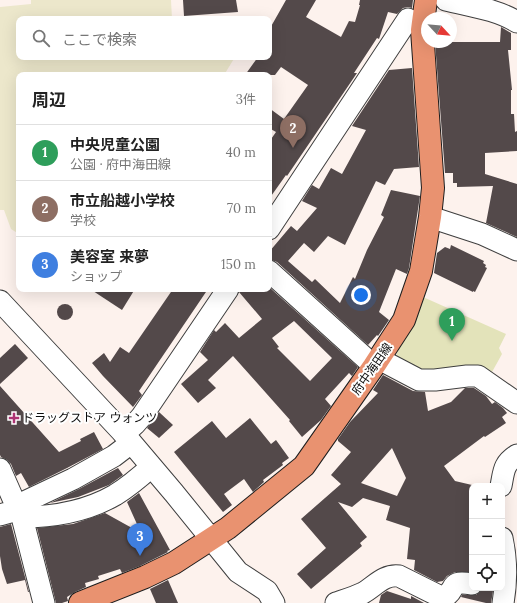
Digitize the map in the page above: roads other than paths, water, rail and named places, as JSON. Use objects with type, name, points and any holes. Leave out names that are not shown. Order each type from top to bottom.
[{"type":"main road","name":"府中海田線","points":[[80,603],[174,563],[228,528],[304,466],[377,363],[404,320],[421,271],[433,188],[422,30],[426,0]]},
{"type":"street","points":[[446,0],[481,4],[508,16],[517,22]]},
{"type":"street","points":[[272,224],[408,19]]},
{"type":"street","points":[[430,217],[482,234],[517,250]]},
{"type":"street","points":[[272,274],[377,363],[419,380],[478,376],[517,403]]},
{"type":"street","points":[[14,512],[114,456],[226,292]]},
{"type":"street","points":[[2,307],[127,439],[238,572],[267,591],[274,603]]},
{"type":"street","points":[[502,483],[509,460],[517,455]]},
{"type":"street","points":[[14,512],[43,517],[66,513],[114,496],[134,482],[151,467]]},
{"type":"street","points":[[0,469],[44,603]]},
{"type":"street","points":[[503,593],[507,579],[505,555]]},
{"type":"street","points":[[336,603],[362,593],[385,578],[393,575],[399,576],[443,598],[448,596],[456,584],[469,584]]},
{"type":"place","name":"市立船越小学校","points":[[293,148]]},
{"type":"place","name":"中央児童公園","points":[[452,341]]},
{"type":"place","name":"ドラッグストア ウォンツ","points":[[14,418]]},
{"type":"place","name":"美容室 来夢","points":[[140,556]]}]
